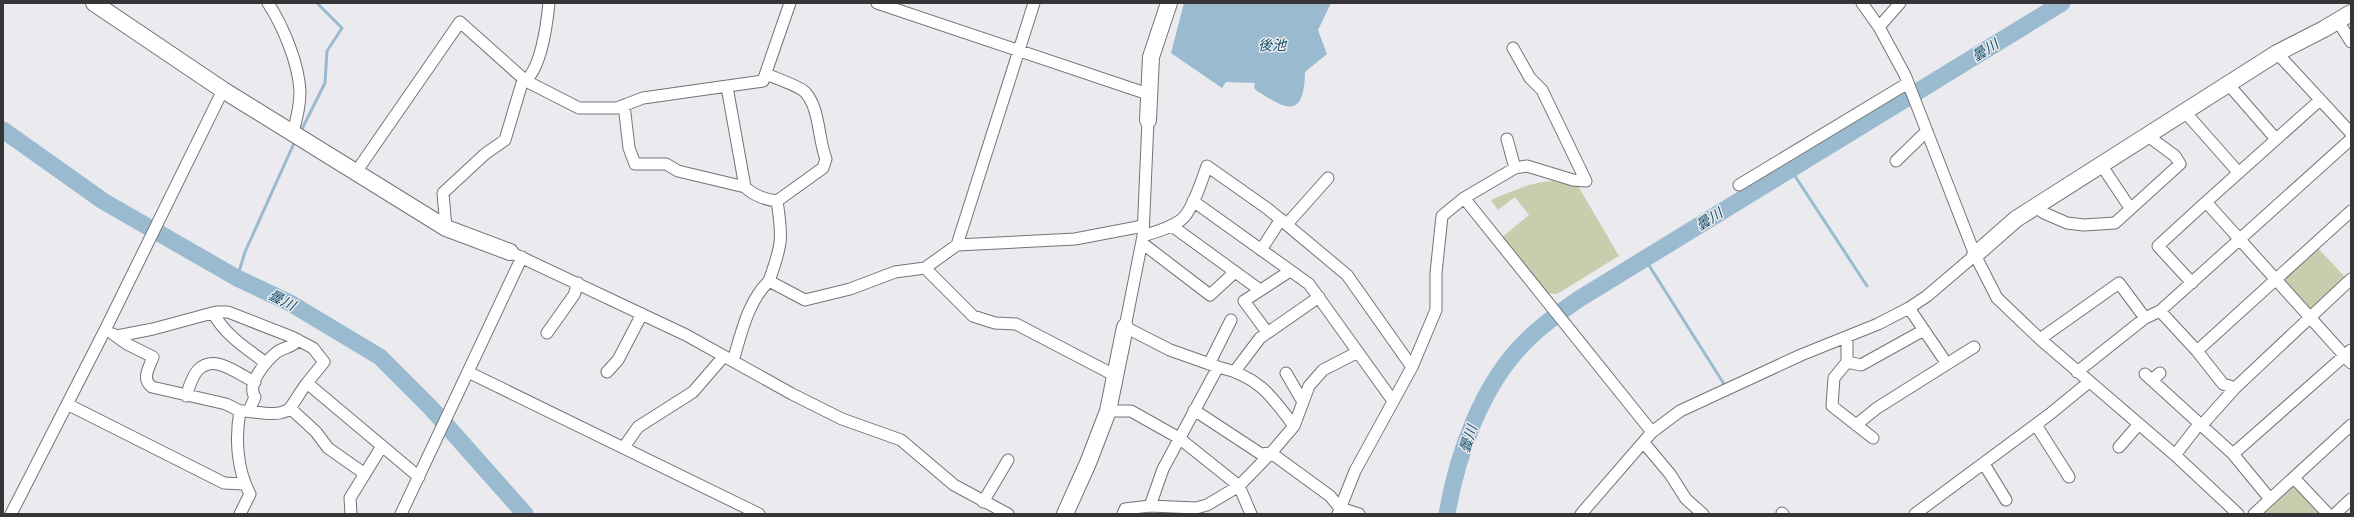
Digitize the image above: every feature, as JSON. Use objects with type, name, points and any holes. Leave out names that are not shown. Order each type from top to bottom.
[{"type":"street","points":[[94,3],[223,90],[299,135],[446,228],[516,254],[642,314],[729,358],[792,394],[842,419],[901,440],[954,484],[1008,514]]},
{"type":"street","points":[[268,3],[281,22],[300,91],[299,135]]},
{"type":"street","points":[[446,228],[443,192],[484,154],[505,140],[522,83],[526,81],[539,56],[546,31],[549,3]]},
{"type":"street","points":[[356,172],[460,22],[526,81],[579,108],[617,108],[643,98],[763,81],[790,3]]},
{"type":"street","points":[[877,3],[1148,94]]},
{"type":"street","points":[[956,245],[1034,3]]},
{"type":"street","points":[[1065,514],[1088,463],[1108,411],[1143,235],[1148,94],[1151,58],[1169,3]]},
{"type":"street","points":[[1862,3],[1879,27],[1908,84],[1975,255],[1987,283],[1997,298],[2040,340],[2175,455],[2237,514]]},
{"type":"street","points":[[1879,27],[1900,3]]},
{"type":"street","points":[[1581,514],[1652,432],[1680,411],[1801,355],[1847,337],[1909,308],[1927,296],[2016,219],[2102,166],[2277,53],[2345,17],[2351,42]]},
{"type":"street","points":[[1339,511],[1355,471],[1412,367],[1436,310],[1436,273],[1441,244],[1442,216],[1464,198],[1515,168],[1527,166],[1573,180],[1586,181],[1542,90],[1530,78],[1514,48]]},
{"type":"street","points":[[2277,53],[2351,133]]},
{"type":"street","points":[[624,105],[629,148],[635,164],[666,164],[678,171],[745,187],[750,192],[769,200],[777,201],[823,168],[826,159],[821,146],[816,116],[805,92],[766,74]]},
{"type":"street","points":[[1739,185],[1908,84]]},
{"type":"street","points":[[2229,85],[2275,138]]},
{"type":"street","points":[[727,87],[745,187]]},
{"type":"street","points":[[11,514],[162,216],[223,90]]},
{"type":"street","points":[[2192,283],[2158,246],[2275,138],[2320,100]]},
{"type":"street","points":[[2185,112],[2238,172]]},
{"type":"street","points":[[1896,161],[1926,131]]},
{"type":"street","points":[[2036,207],[2067,223],[2084,225],[2115,223],[2180,164],[2175,156],[2148,136]]},
{"type":"street","points":[[1507,139],[1515,168]]},
{"type":"street","points":[[2077,372],[2144,318],[2160,311],[2351,139]]},
{"type":"street","points":[[769,281],[805,300],[850,289],[895,272],[925,268],[956,245],[1143,235],[1172,226],[1183,219],[1193,201],[1207,166],[1284,222],[1347,275],[1412,367]]},
{"type":"street","points":[[2102,166],[2130,208]]},
{"type":"street","points":[[1261,250],[1284,222],[1328,178]]},
{"type":"street","points":[[1464,198],[1562,322],[1652,432]]},
{"type":"street","points":[[624,447],[638,426],[693,392],[729,358],[744,323],[762,288],[769,281],[781,248],[782,232],[777,201]]},
{"type":"street","points":[[1193,201],[1309,284],[1393,401]]},
{"type":"street","points":[[2206,202],[2275,279],[2349,356],[2233,454]]},
{"type":"street","points":[[2197,351],[2351,211]]},
{"type":"street","points":[[1172,226],[1260,290]]},
{"type":"street","points":[[1143,235],[1210,295],[1235,272]]},
{"type":"street","points":[[401,514],[468,372],[516,254]]},
{"type":"street","points":[[925,268],[973,316],[995,323],[1016,324],[1114,375]]},
{"type":"street","points":[[1267,332],[1244,301],[1290,271]]},
{"type":"street","points":[[2175,455],[2196,428],[2202,425],[2235,388],[2351,279]]},
{"type":"street","points":[[547,333],[574,295],[578,283]]},
{"type":"street","points":[[2040,340],[2119,283],[2144,318]]},
{"type":"street","points":[[1235,371],[1260,338],[1318,297]]},
{"type":"street","points":[[1909,308],[1946,364]]},
{"type":"street","points":[[2160,311],[2197,351],[2223,384],[2235,388]]},
{"type":"street","points":[[106,328],[117,336],[153,357],[145,378],[147,383],[152,386],[186,396],[226,404],[245,411],[274,413],[290,408],[298,394],[324,362],[313,348],[298,340],[228,312],[213,313],[154,329],[117,336]]},
{"type":"street","points":[[213,313],[231,337],[266,363]]},
{"type":"street","points":[[607,372],[618,360],[642,314]]},
{"type":"street","points":[[1150,506],[1163,469],[1194,410],[1232,320]]},
{"type":"street","points":[[1125,326],[1152,342],[1213,366],[1235,371],[1268,392],[1294,426]]},
{"type":"street","points":[[1847,362],[1861,365],[1924,330]]},
{"type":"street","points":[[1847,337],[1847,362],[1834,378],[1832,406],[1873,438]]},
{"type":"street","points":[[274,413],[255,397],[252,388],[266,363],[277,352],[294,346],[298,340]]},
{"type":"street","points":[[1856,425],[1877,408],[1974,347]]},
{"type":"street","points":[[1123,514],[1125,509],[1150,506],[1196,508],[1207,505],[1239,486],[1271,453],[1294,426],[1309,386],[1323,370],[1358,352]]},
{"type":"street","points":[[186,396],[198,371],[212,362],[220,363],[255,382]]},
{"type":"street","points":[[468,372],[759,514]]},
{"type":"street","points":[[1286,373],[1303,402]]},
{"type":"street","points":[[2152,376],[2233,454],[2270,499]]},
{"type":"street","points":[[1915,514],[2036,425],[2089,382]]},
{"type":"street","points":[[307,383],[419,477]]},
{"type":"street","points":[[240,514],[250,494],[244,484],[238,454],[238,425],[245,411],[255,397]]},
{"type":"street","points":[[66,404],[224,483],[244,484]]},
{"type":"street","points":[[290,408],[316,432],[328,448],[365,474]]},
{"type":"street","points":[[1194,410],[1216,422],[1260,454],[1271,453],[1330,496],[1339,511]]},
{"type":"street","points":[[1108,411],[1131,411],[1179,438],[1239,486],[1250,514]]},
{"type":"street","points":[[2119,447],[2139,424]]},
{"type":"street","points":[[2036,425],[2063,473]]},
{"type":"street","points":[[2254,514],[2351,425]]},
{"type":"street","points":[[1644,443],[1670,474],[1686,499],[1702,514]]},
{"type":"street","points":[[351,514],[350,498],[382,446]]},
{"type":"street","points":[[984,502],[1008,460]]},
{"type":"street","points":[[1984,464],[2006,500]]},
{"type":"street","points":[[2294,478],[2328,514]]},
{"type":"street","points":[[2335,514],[2351,499]]},
{"type":"street","points":[[1339,511],[1359,514]]},
{"type":"green space","points":[[1552,181],[1578,186],[1619,256],[1557,294],[1545,293],[1501,238],[1529,215],[1515,197],[1498,210],[1491,200],[1528,185]]},
{"type":"green space","points":[[2317,247],[2346,278],[2312,311],[2283,280]]},
{"type":"green space","points":[[2294,486],[2321,514],[2264,514]]},
{"type":"water","name":"後池","points":[[1184,3],[1331,3],[1318,30],[1327,54],[1305,72],[1304,87],[1301,97],[1297,104],[1292,106],[1285,106],[1268,98],[1254,88],[1255,83],[1226,82],[1222,88],[1171,53]]},
{"type":"waterway","points":[[300,133],[325,83],[327,51],[342,28],[317,3]]},
{"type":"waterway","name":"曇川","points":[[1447,514],[1457,468],[1484,399],[1510,358],[1545,324],[1579,299],[2062,3]]},
{"type":"waterway","name":"曇川","points":[[3,130],[103,201],[237,278],[290,303],[380,357],[431,408],[525,514]]},
{"type":"waterway","points":[[237,278],[245,252],[295,141]]},
{"type":"waterway","points":[[1791,170],[1867,286]]},
{"type":"waterway","points":[[1645,259],[1724,384]]}]
